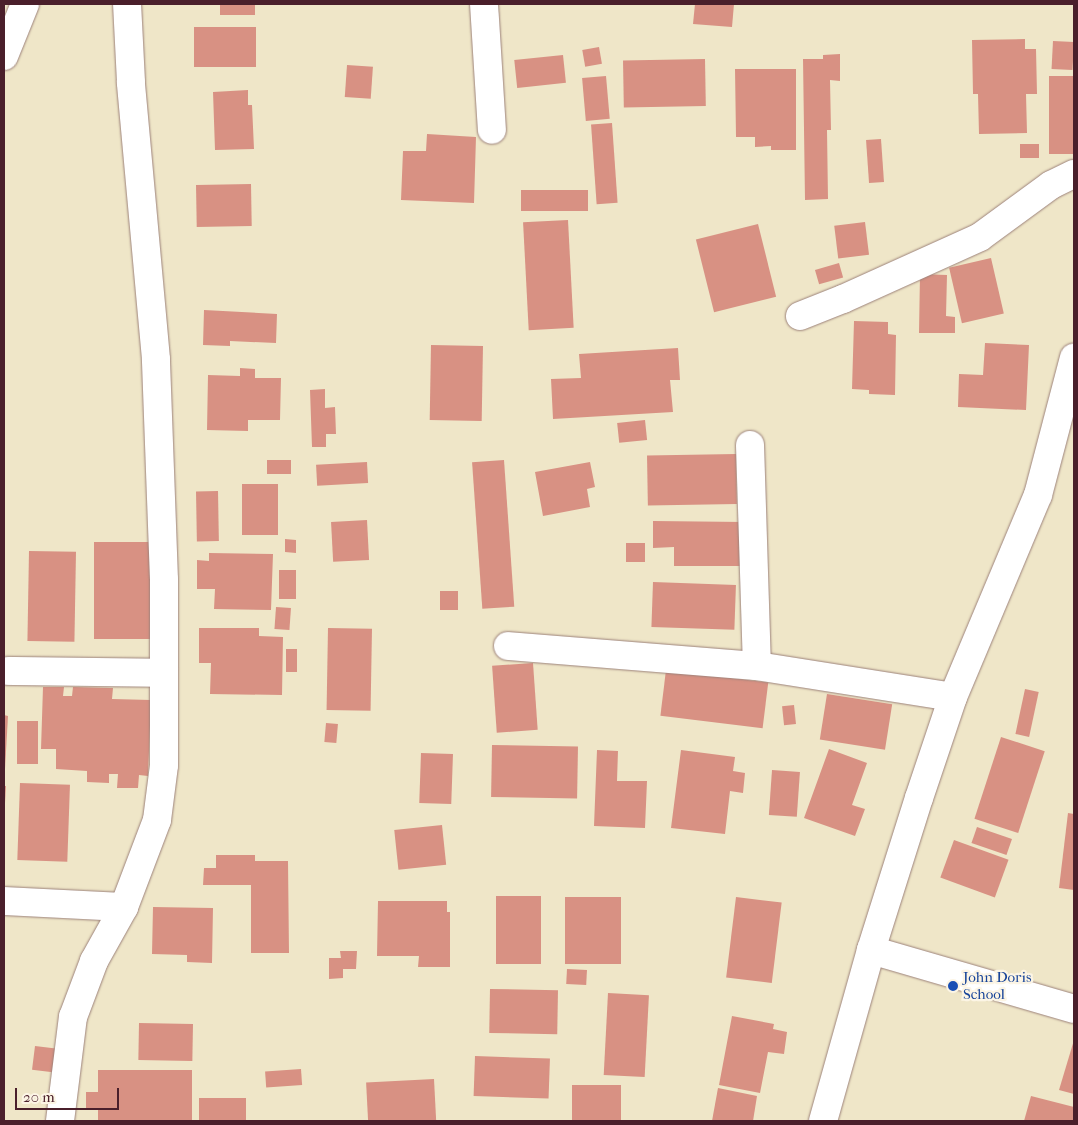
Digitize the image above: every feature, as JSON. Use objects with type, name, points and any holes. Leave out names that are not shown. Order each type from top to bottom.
[{"type":"street","points":[[4,56],[25,4]]},
{"type":"street","points":[[60,1121],[73,1017],[94,961],[124,907],[157,820],[164,765],[164,580],[156,358],[131,82],[127,4]]},
{"type":"street","points":[[484,4],[492,130]]},
{"type":"street","points":[[800,316],[980,237],[1051,185],[1074,174]]},
{"type":"street","points":[[823,1121],[871,950],[953,698],[1038,495],[1074,358]]},
{"type":"street","points":[[750,445],[758,666]]},
{"type":"street","points":[[508,646],[758,666],[953,698]]},
{"type":"street","points":[[8,672],[164,673]]},
{"type":"street","points":[[4,901],[124,907]]},
{"type":"street","points":[[871,950],[1074,1009]]},
{"type":"building","points":[[220,4],[255,4],[255,15],[220,15]]},
{"type":"building","points":[[695,4],[734,4],[732,27],[693,24]]},
{"type":"building","points":[[194,27],[256,27],[256,67],[194,67]]},
{"type":"building","points":[[1025,39],[1025,49],[1036,49],[1037,94],[1026,94],[1027,133],[979,134],[978,94],[973,94],[972,40]]},
{"type":"building","points":[[1053,41],[1074,42],[1073,70],[1052,69]]},
{"type":"building","points":[[599,47],[602,64],[585,67],[582,50]]},
{"type":"building","points":[[840,54],[840,81],[830,80],[831,130],[827,130],[828,199],[805,200],[803,59],[823,59],[823,55]]},
{"type":"building","points":[[563,55],[566,83],[517,88],[514,60]]},
{"type":"building","points":[[705,59],[706,106],[624,107],[623,60]]},
{"type":"building","points":[[347,65],[373,67],[371,99],[345,97]]},
{"type":"building","points":[[735,69],[796,69],[796,150],[771,150],[771,146],[755,147],[755,137],[736,137]]},
{"type":"building","points":[[606,76],[610,119],[586,121],[582,78]]},
{"type":"building","points":[[1049,76],[1074,76],[1074,154],[1049,154]]},
{"type":"building","points":[[248,90],[248,105],[252,105],[254,149],[215,150],[213,92]]},
{"type":"building","points":[[612,123],[618,203],[597,204],[591,124]]},
{"type":"building","points":[[427,134],[476,137],[474,203],[401,200],[403,151],[426,151]]},
{"type":"building","points":[[881,139],[884,182],[869,183],[866,140]]},
{"type":"building","points":[[1020,144],[1039,144],[1039,158],[1020,158]]},
{"type":"building","points":[[251,184],[252,226],[197,227],[196,185]]},
{"type":"building","points":[[521,190],[588,190],[588,211],[521,211]]},
{"type":"building","points":[[568,220],[574,328],[529,330],[523,222]]},
{"type":"building","points":[[865,222],[869,255],[838,259],[834,226]]},
{"type":"building","points":[[758,224],[776,297],[714,312],[696,239]]},
{"type":"building","points":[[991,258],[1004,314],[962,323],[949,268]]},
{"type":"building","points":[[839,263],[843,277],[819,284],[815,270]]},
{"type":"building","points":[[920,274],[947,275],[946,316],[955,317],[955,333],[919,333]]},
{"type":"building","points":[[204,310],[277,314],[276,343],[230,341],[230,346],[203,345]]},
{"type":"building","points":[[854,321],[888,322],[888,334],[896,335],[895,395],[869,394],[869,390],[852,389]]},
{"type":"building","points":[[985,343],[1029,345],[1026,410],[958,407],[959,374],[983,375]]},
{"type":"building","points":[[431,345],[483,346],[482,421],[430,420]]},
{"type":"building","points":[[678,348],[680,380],[670,380],[673,412],[553,419],[551,379],[581,378],[579,354]]},
{"type":"building","points":[[240,368],[255,369],[255,378],[281,378],[280,420],[248,420],[248,431],[207,430],[208,375],[240,376]]},
{"type":"building","points":[[325,389],[325,408],[335,407],[336,434],[326,434],[326,447],[312,447],[310,390]]},
{"type":"building","points":[[645,420],[647,440],[619,443],[617,423]]},
{"type":"building","points":[[736,454],[737,504],[648,506],[647,456]]},
{"type":"building","points":[[267,460],[291,460],[291,474],[267,474]]},
{"type":"building","points":[[504,460],[514,607],[482,609],[472,462]]},
{"type":"building","points":[[367,462],[368,483],[317,486],[316,465]]},
{"type":"building","points":[[590,462],[595,487],[587,489],[590,507],[543,516],[535,472]]},
{"type":"building","points":[[242,484],[278,484],[278,535],[242,535]]},
{"type":"building","points":[[196,491],[218,491],[219,541],[197,541]]},
{"type":"building","points":[[367,520],[369,560],[333,562],[331,522]]},
{"type":"building","points":[[653,521],[744,522],[744,566],[674,566],[674,547],[653,548]]},
{"type":"building","points":[[285,539],[296,540],[296,553],[285,552]]},
{"type":"building","points":[[94,542],[157,542],[157,574],[150,573],[150,611],[157,611],[157,639],[94,639]]},
{"type":"building","points":[[626,543],[645,543],[645,562],[626,562]]},
{"type":"building","points":[[29,551],[76,552],[74,642],[27,641]]},
{"type":"building","points":[[209,553],[273,554],[271,610],[214,609],[215,589],[197,589],[197,560],[209,561]]},
{"type":"building","points":[[279,570],[296,570],[296,599],[279,599]]},
{"type":"building","points":[[653,582],[736,585],[734,630],[651,627]]},
{"type":"building","points":[[440,591],[458,591],[458,610],[440,610]]},
{"type":"building","points":[[276,607],[291,608],[289,630],[274,629]]},
{"type":"building","points":[[199,628],[259,628],[259,636],[283,637],[282,695],[210,694],[211,663],[199,663]]},
{"type":"building","points":[[328,628],[372,629],[371,711],[327,710]]},
{"type":"building","points":[[286,649],[297,649],[297,672],[286,672]]},
{"type":"building","points":[[533,663],[538,730],[497,733],[492,666]]},
{"type":"building","points":[[666,670],[768,683],[763,728],[660,716]]},
{"type":"building","points":[[43,687],[64,687],[63,696],[72,696],[73,687],[113,688],[112,699],[151,700],[148,776],[139,775],[138,788],[117,788],[118,774],[109,774],[109,783],[87,782],[87,771],[56,769],[56,749],[41,749]]},
{"type":"building","points":[[1025,689],[1039,692],[1029,737],[1015,734]]},
{"type":"building","points":[[827,694],[892,704],[885,750],[820,739]]},
{"type":"building","points":[[794,705],[796,724],[784,725],[782,706]]},
{"type":"building","points":[[4,715],[8,716],[5,769],[4,769]]},
{"type":"building","points":[[17,721],[38,721],[38,764],[17,764]]},
{"type":"building","points":[[326,723],[338,724],[336,743],[324,742]]},
{"type":"building","points":[[1001,737],[1045,751],[1018,833],[974,819]]},
{"type":"building","points":[[492,745],[578,747],[577,798],[491,797]]},
{"type":"building","points":[[829,749],[867,763],[852,805],[865,809],[855,836],[804,818]]},
{"type":"building","points":[[597,750],[618,751],[617,781],[647,781],[645,828],[594,826]]},
{"type":"building","points":[[681,750],[735,757],[733,771],[745,773],[743,793],[730,791],[725,834],[671,828]]},
{"type":"building","points":[[421,753],[453,754],[451,804],[419,803]]},
{"type":"building","points":[[772,770],[800,772],[797,817],[769,815]]},
{"type":"building","points":[[20,783],[70,785],[67,862],[17,860]]},
{"type":"building","points":[[4,786],[6,786],[5,803],[4,803]]},
{"type":"building","points":[[1068,813],[1074,814],[1074,890],[1059,888]]},
{"type":"building","points":[[442,825],[446,865],[398,870],[394,830]]},
{"type":"building","points":[[977,827],[1012,839],[1006,855],[971,843]]},
{"type":"building","points":[[954,840],[1009,860],[995,897],[940,878]]},
{"type":"building","points":[[216,855],[255,855],[255,861],[288,861],[289,953],[251,953],[251,885],[203,885],[204,868],[216,868]]},
{"type":"building","points":[[496,896],[541,896],[541,964],[496,964]]},
{"type":"building","points":[[565,897],[621,897],[621,964],[565,964]]},
{"type":"building","points":[[736,897],[782,903],[772,983],[726,977]]},
{"type":"building","points":[[378,901],[447,901],[447,912],[450,912],[450,967],[418,967],[419,956],[377,956]]},
{"type":"building","points":[[153,907],[213,908],[212,963],[187,962],[187,955],[152,954]]},
{"type":"building","points":[[340,951],[357,951],[356,969],[343,969],[343,978],[329,979],[329,958],[341,958]]},
{"type":"building","points":[[567,969],[587,970],[586,985],[566,984]]},
{"type":"building","points":[[490,989],[558,990],[557,1034],[489,1033]]},
{"type":"building","points":[[608,993],[649,995],[645,1077],[604,1075]]},
{"type":"building","points":[[732,1016],[774,1024],[773,1029],[787,1032],[784,1054],[768,1052],[760,1093],[719,1085]]},
{"type":"building","points":[[139,1023],[193,1024],[192,1061],[138,1060]]},
{"type":"building","points":[[1074,1040],[1074,1094],[1059,1090]]},
{"type":"building","points":[[35,1046],[60,1049],[57,1073],[32,1070]]},
{"type":"building","points":[[475,1056],[550,1059],[549,1099],[474,1096]]},
{"type":"building","points":[[301,1069],[302,1085],[266,1087],[265,1072]]},
{"type":"building","points":[[98,1070],[192,1070],[192,1121],[98,1121],[98,1109],[86,1109],[86,1092],[98,1092]]},
{"type":"building","points":[[434,1079],[436,1121],[368,1121],[366,1083]]},
{"type":"building","points":[[572,1085],[621,1085],[621,1121],[572,1121]]},
{"type":"building","points":[[718,1088],[757,1096],[753,1121],[712,1121]]},
{"type":"building","points":[[1031,1096],[1074,1107],[1074,1121],[1024,1121]]},
{"type":"building","points":[[199,1098],[246,1098],[246,1121],[199,1121]]},
{"type":"place","name":"John Doris School","points":[[953,986]]}]
